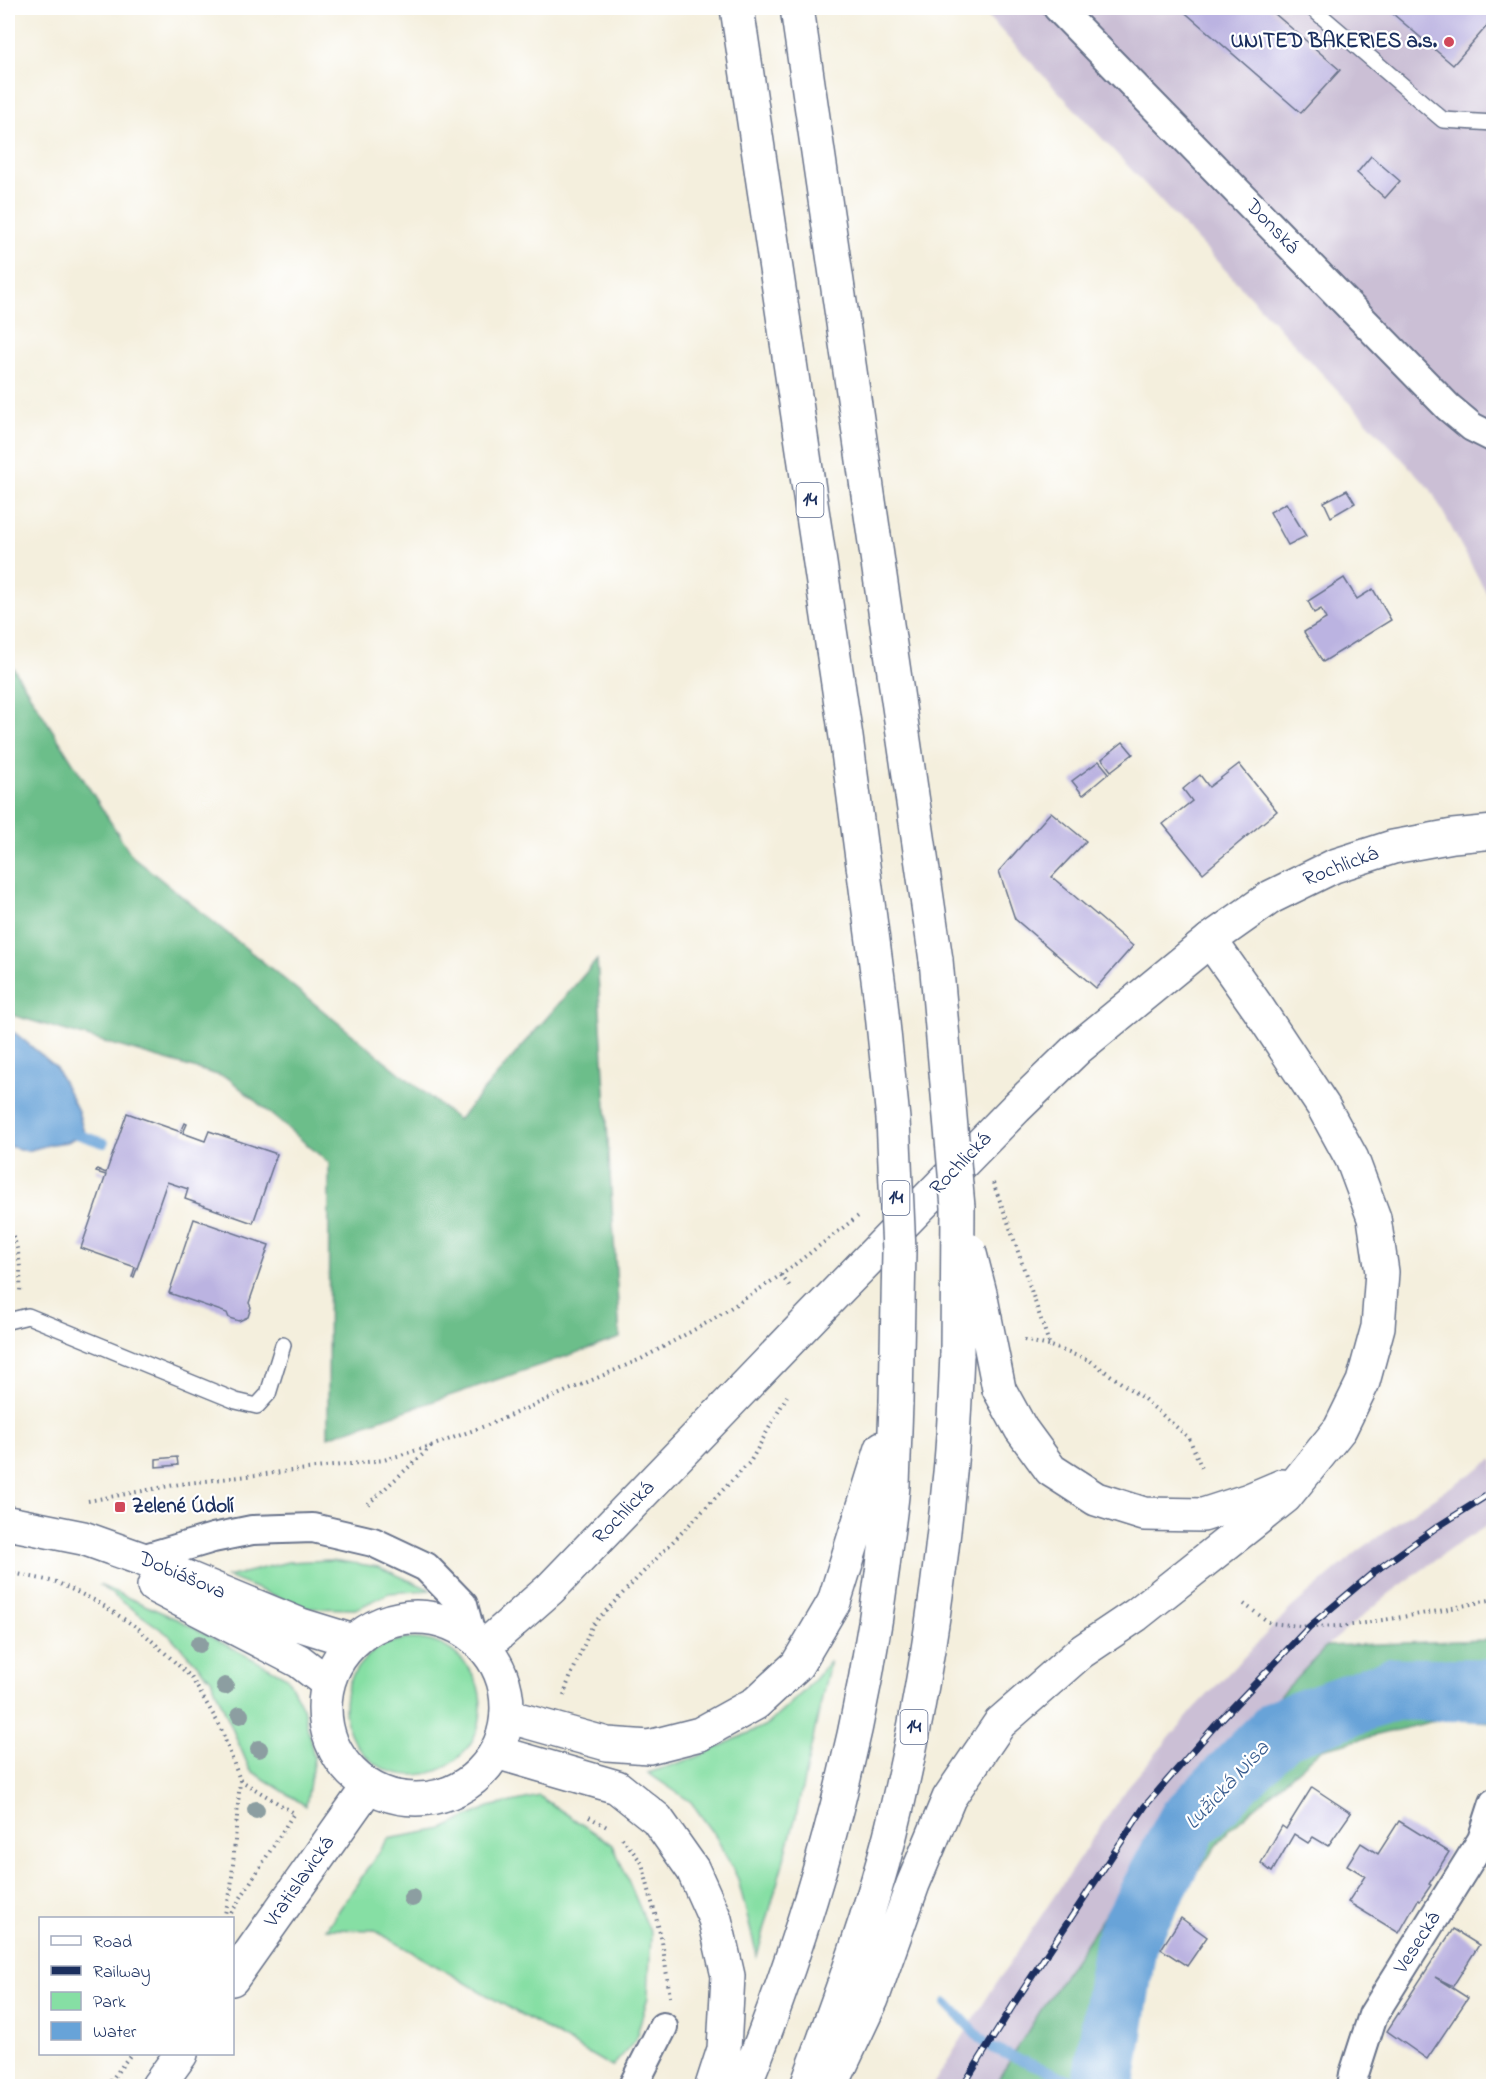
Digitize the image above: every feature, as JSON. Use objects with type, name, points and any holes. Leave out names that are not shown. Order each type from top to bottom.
[{"type":"main road","name":"14","points":[[737,8],[846,737],[880,994],[893,1119],[899,1251],[893,1486],[876,1619],[859,1718],[831,1825],[798,1936],[744,2086]]},
{"type":"main road","name":"14","points":[[798,8],[936,960],[958,1207],[957,1354],[948,1492],[931,1635],[890,1836],[859,1946],[807,2086]]},
{"type":"main road","name":"Rochlická","points":[[478,1641],[550,1589],[978,1147],[1078,1048],[1210,940],[1270,897],[1334,866],[1393,847],[1453,836],[1494,832]]},
{"type":"main road","points":[[831,2086],[872,1999],[913,1884],[949,1798],[1000,1723],[1081,1652],[1136,1615],[1285,1497],[1340,1429],[1363,1382],[1378,1327],[1382,1272],[1374,1218],[1352,1159],[1323,1106],[1210,940]]},
{"type":"main road","points":[[958,1207],[980,1293],[999,1389],[1021,1429],[1051,1470],[1096,1500],[1144,1514],[1203,1515],[1249,1500],[1303,1477]]},
{"type":"main road","points":[[507,1716],[607,1744],[649,1747],[700,1734],[756,1702],[798,1665],[834,1602],[896,1403]]},
{"type":"main road","name":"Dobiášova","points":[[8,1523],[83,1538],[142,1559],[301,1625],[353,1641]]},
{"type":"main road","name":"Dobiášova","points":[[8,1538],[79,1554],[140,1579],[299,1661],[325,1681]]},
{"type":"main road","points":[[412,1616],[434,1618],[456,1625],[478,1641],[499,1670],[506,1693],[507,1716],[496,1752],[477,1776],[451,1792],[429,1799],[403,1799],[385,1795],[369,1787],[349,1771],[333,1748],[324,1716],[325,1681],[353,1641],[384,1622],[412,1616]]},
{"type":"main road","points":[[496,1752],[618,1788],[657,1819],[693,1870],[715,1919],[728,1976],[724,2049],[711,2086]]},
{"type":"main road","name":"Vratislavická","points":[[234,1976],[369,1787]]},
{"type":"main road","points":[[158,2086],[180,2055]]},
{"type":"street","name":"Donská","points":[[1058,8],[1448,407],[1472,427],[1494,438]]},
{"type":"street","points":[[142,1559],[213,1538],[252,1530],[313,1528],[373,1542],[426,1567],[463,1605],[478,1641]]},
{"type":"street","name":"Vesecká","points":[[1352,2086],[1373,2014],[1482,1840],[1494,1803]]},
{"type":"street","points":[[633,2086],[663,2027]]},
{"type":"lane","points":[[1312,8],[1443,120],[1494,123]]},
{"type":"lane","points":[[8,1321],[28,1316],[236,1401],[257,1406],[268,1394],[283,1345]]},
{"type":"path","points":[[978,1147],[1008,1222],[1050,1346],[1089,1360],[1144,1399],[1189,1438],[1203,1471]]},
{"type":"path","points":[[8,1225],[14,1237],[21,1267],[20,1301]]},
{"type":"path","points":[[88,1502],[180,1484],[384,1460],[434,1445],[490,1424],[641,1359],[712,1320],[781,1275]]},
{"type":"path","points":[[562,1704],[567,1685],[593,1624],[750,1462],[790,1391]]},
{"type":"path","points":[[368,1504],[434,1445]]},
{"type":"path","points":[[8,1572],[56,1582],[98,1602],[139,1629],[191,1677],[220,1726],[240,1780],[231,1889],[226,1917]]},
{"type":"path","points":[[1244,1604],[1270,1623],[1309,1627],[1346,1626],[1439,1611],[1494,1599]]},
{"type":"path","points":[[227,1917],[294,1813],[240,1780]]},
{"type":"path","points":[[579,1811],[618,1834],[642,1863],[662,1941],[670,1995],[663,2027]]},
{"type":"path","points":[[107,2086],[130,2055]]},
{"type":"shaded area","points":[[980,8],[1493,8],[1493,605],[1431,490]]},
{"type":"shaded area","points":[[1493,1459],[1493,1522],[1452,1548],[1390,1593],[1327,1646],[1234,1744],[1167,1822],[1039,2013],[994,2086],[932,2086],[995,1985],[1125,1790],[1194,1709],[1291,1608],[1358,1551]]},
{"type":"green space","points":[[8,660],[132,856],[458,1120],[597,960],[620,1338],[328,1437],[329,1163],[228,1078],[8,1014]]},
{"type":"green space","points":[[332,1560],[379,1567],[431,1590],[389,1593],[356,1609],[306,1608],[227,1577],[288,1562]]},
{"type":"green space","points":[[99,1585],[179,1620],[287,1677],[303,1708],[314,1757],[306,1806],[250,1770],[211,1679],[170,1636]]},
{"type":"green space","points":[[1493,1636],[1493,1722],[1442,1719],[1322,1749],[1229,1830],[1150,1934],[1132,2086],[994,2086],[1039,2013],[1167,1822],[1234,1744],[1327,1646],[1483,1640]]},
{"type":"green space","points":[[413,1639],[439,1644],[461,1659],[476,1681],[481,1707],[476,1733],[461,1755],[439,1770],[413,1775],[387,1770],[365,1755],[350,1733],[345,1707],[350,1681],[365,1659],[387,1644]]},
{"type":"green space","points":[[830,1661],[796,1816],[757,1956],[738,1879],[715,1835],[691,1802],[648,1773],[697,1757],[768,1724],[805,1690]]},
{"type":"green space","points":[[539,1796],[613,1845],[651,1934],[648,1997],[635,2041],[612,2067],[374,1930],[326,1929],[388,1839],[443,1829],[489,1807]]},
{"type":"water","points":[[8,1032],[15,1033],[55,1066],[78,1111],[84,1132],[68,1142],[27,1151],[8,1146]]},
{"type":"building","points":[[1180,8],[1268,8],[1340,70],[1301,113]]},
{"type":"building","name":"UNITED BAKERIES a.s.","points":[[1386,8],[1494,8],[1494,18],[1453,65]]},
{"type":"building","points":[[1371,156],[1400,181],[1385,198],[1357,173]]},
{"type":"building","points":[[1347,490],[1355,503],[1331,517],[1324,502]]},
{"type":"building","points":[[1286,503],[1306,536],[1288,545],[1270,512]]},
{"type":"building","points":[[1344,578],[1357,599],[1373,589],[1391,620],[1323,662],[1304,632],[1326,619],[1321,609],[1314,613],[1308,601]]},
{"type":"building","points":[[1123,742],[1133,754],[1111,771],[1102,759]]},
{"type":"building","points":[[1099,761],[1109,773],[1083,795],[1072,781]]},
{"type":"building","points":[[1239,764],[1277,811],[1203,873],[1163,824],[1192,801],[1183,789],[1200,775],[1209,787]]},
{"type":"building","points":[[1051,812],[1086,841],[1052,877],[1133,946],[1096,988],[1015,919],[999,871]]},
{"type":"building","points":[[127,1113],[181,1132],[185,1123],[187,1124],[183,1133],[205,1141],[209,1131],[277,1154],[253,1223],[185,1199],[188,1189],[167,1182],[134,1277],[132,1277],[135,1267],[81,1248],[106,1175],[96,1172],[97,1169],[106,1173]]},
{"type":"building","points":[[194,1219],[269,1245],[249,1303],[251,1307],[248,1317],[239,1321],[229,1318],[227,1313],[169,1293]]},
{"type":"building","points":[[177,1457],[178,1465],[156,1467],[156,1459]]},
{"type":"building","points":[[1312,1787],[1351,1813],[1328,1846],[1313,1837],[1308,1843],[1294,1834],[1272,1872],[1261,1863],[1282,1826],[1286,1829]]},
{"type":"building","points":[[1399,1821],[1449,1852],[1429,1884],[1431,1885],[1420,1901],[1418,1900],[1399,1933],[1348,1902],[1365,1876],[1347,1865],[1361,1843],[1378,1854]]},
{"type":"building","points":[[1181,1918],[1207,1937],[1187,1966],[1161,1949]]},
{"type":"building","points":[[1453,1929],[1479,1945],[1453,1986],[1435,1977],[1468,1998],[1427,2059],[1387,2031]]},
{"type":"waterway","points":[[68,1131],[104,1143]]},
{"type":"waterway","name":"Lužická Nisa","points":[[1103,2086],[1126,1941],[1189,1822],[1281,1729],[1394,1689],[1494,1690]]},
{"type":"waterway","points":[[947,2003],[984,2042]]},
{"type":"waterway","points":[[992,2048],[1070,2080],[1076,2086]]},
{"type":"railway","points":[[963,2086],[1017,1999],[1145,1806],[1214,1727],[1309,1627],[1374,1572],[1437,1527],[1494,1491]]},
{"type":"place","name":"UNITED BAKERIES a.s.","points":[[1449,42]]},
{"type":"place","name":"Zelené Údolí","points":[[120,1507]]}]
